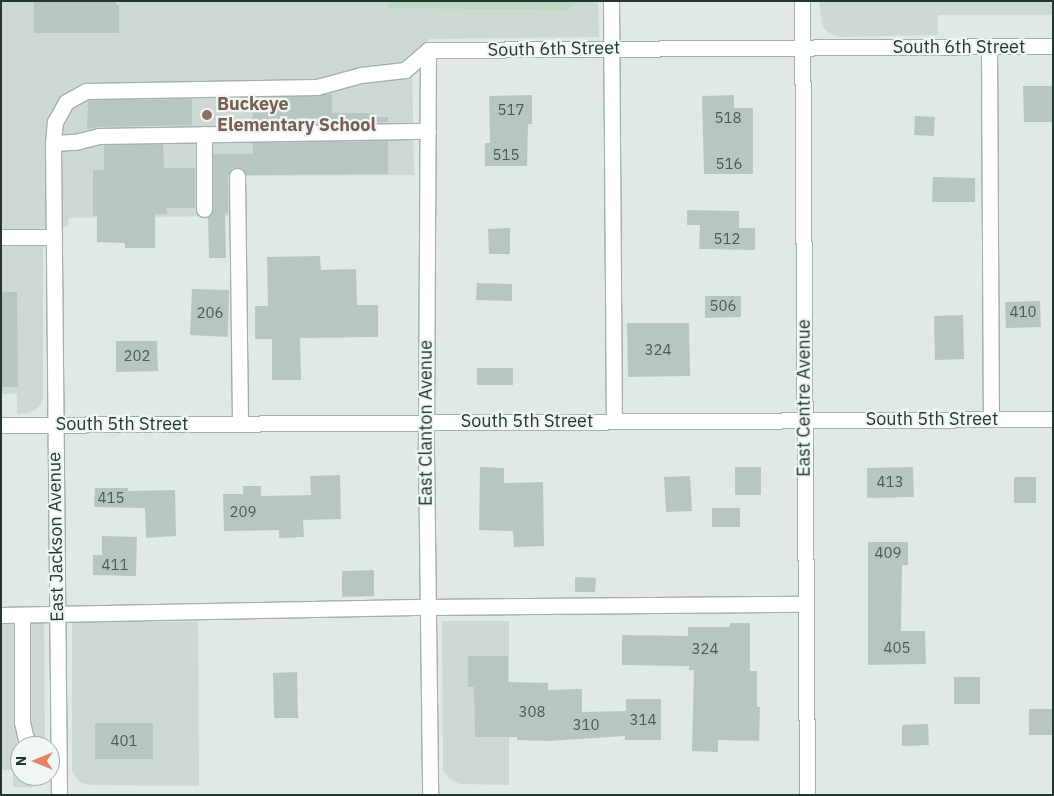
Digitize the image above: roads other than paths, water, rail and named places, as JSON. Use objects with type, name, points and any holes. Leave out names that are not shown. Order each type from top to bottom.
[{"type":"street","points":[[611,1],[614,421]]},
{"type":"street","name":"East Centre Avenue","points":[[802,1],[807,795]]},
{"type":"street","name":"South 6th Street","points":[[428,50],[1053,46]]},
{"type":"street","points":[[989,47],[991,419]]},
{"type":"street","name":"East Jackson Avenue","points":[[54,736],[57,616],[53,143],[55,122],[66,102],[86,91],[317,87],[361,76],[405,70],[428,50]]},
{"type":"street","name":"East Clanton Avenue","points":[[428,50],[426,421],[430,795]]},
{"type":"street","points":[[53,143],[75,142],[99,136],[428,131]]},
{"type":"street","points":[[204,134],[204,209]]},
{"type":"street","points":[[237,176],[240,423]]},
{"type":"street","points":[[1,237],[54,237]]},
{"type":"street","name":"South 5th Street","points":[[1,425],[426,421],[1053,419]]},
{"type":"street","points":[[1,615],[57,616],[428,607],[806,604]]},
{"type":"street","points":[[22,615],[22,722],[25,736]]},
{"type":"place","name":"Buckeye Elementary School","points":[[207,115]]}]
